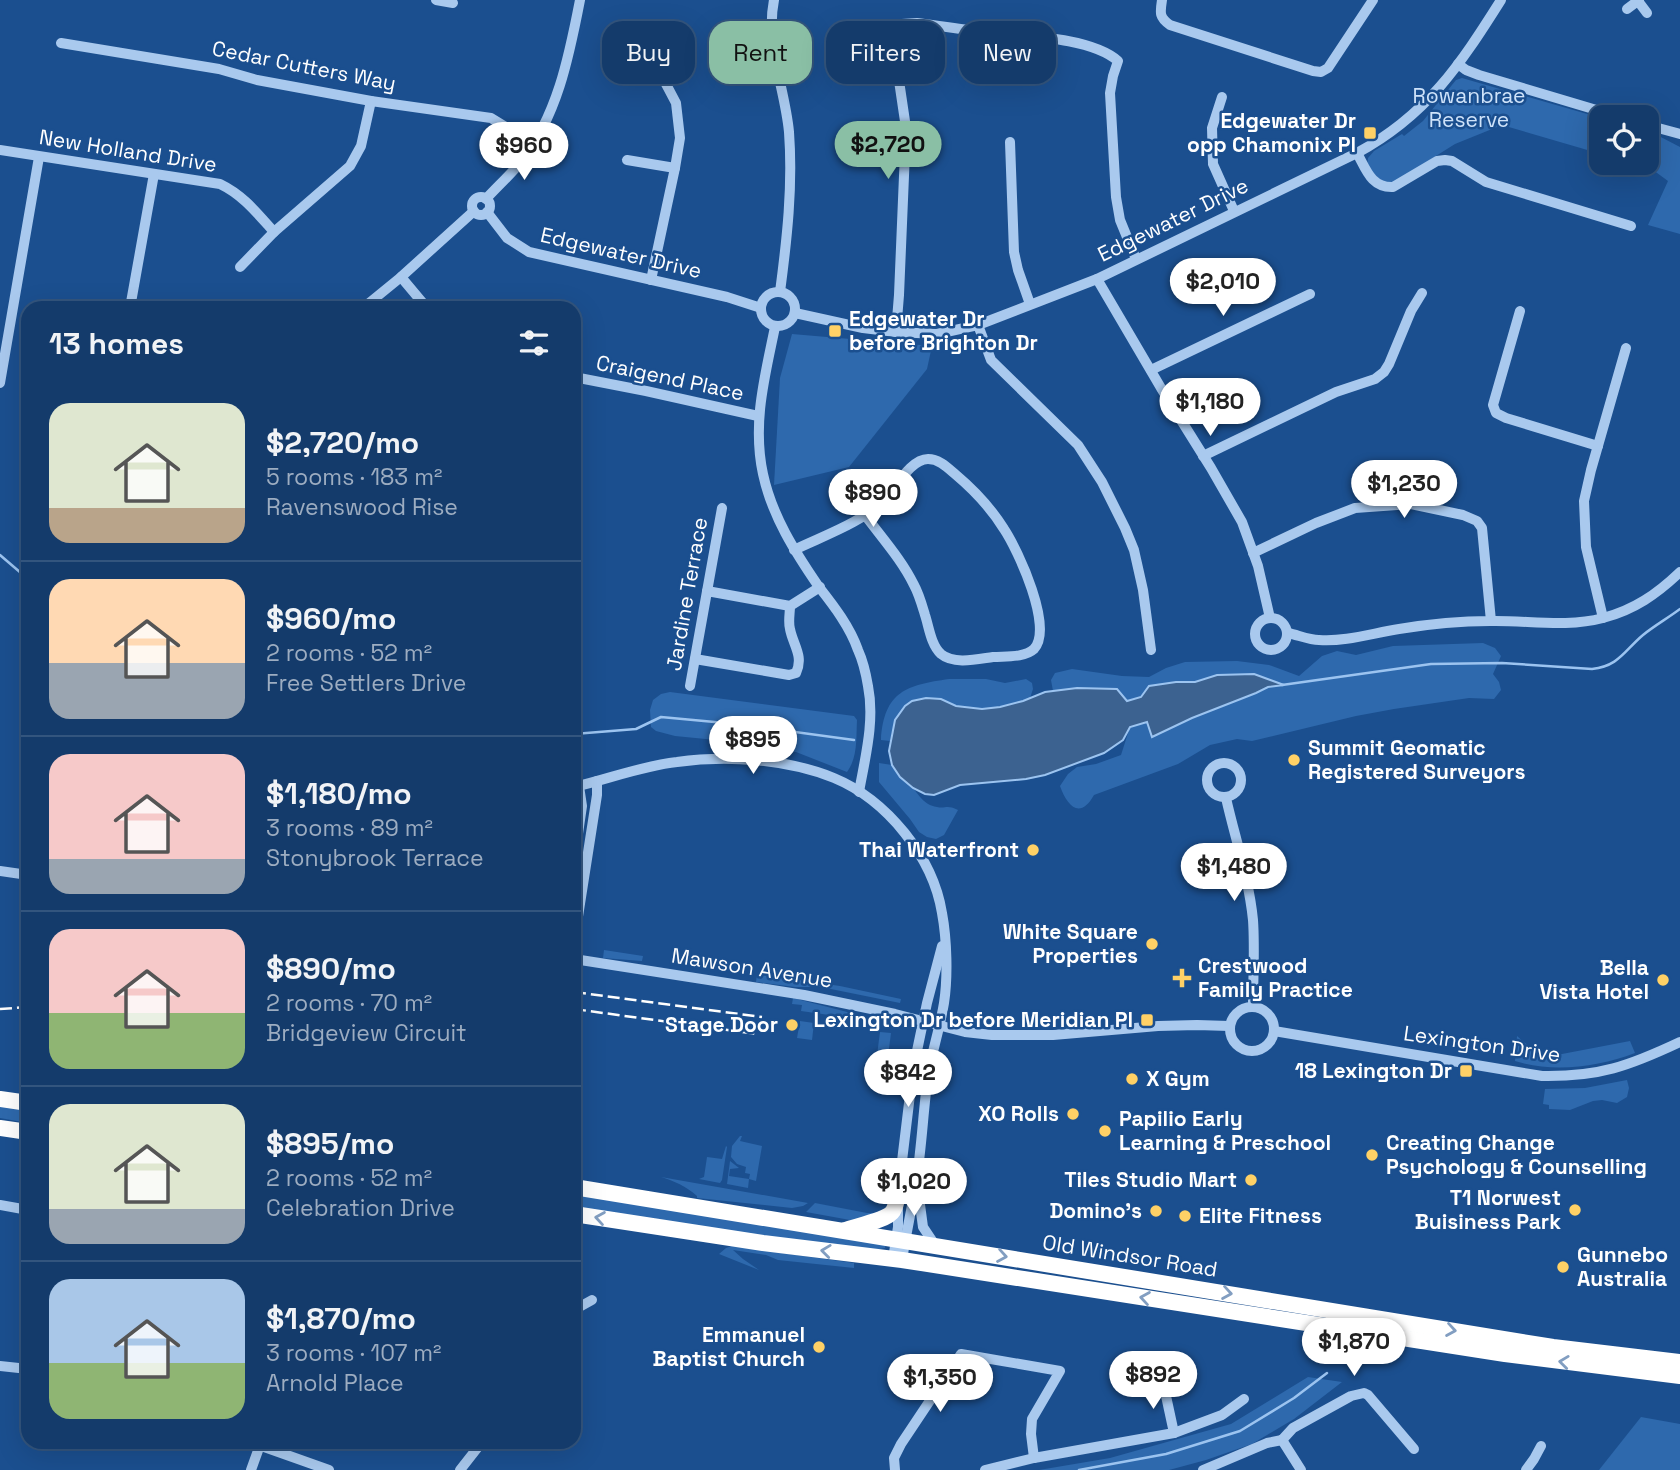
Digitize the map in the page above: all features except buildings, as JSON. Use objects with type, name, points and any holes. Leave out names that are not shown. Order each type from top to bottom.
[{"type":"highway","points":[[0,1099],[21,1102]]},
{"type":"highway","points":[[0,1128],[21,1131]]},
{"type":"highway","name":"Old Windsor Road","points":[[581,1188],[1553,1347],[1591,1358],[1680,1376]]},
{"type":"highway","points":[[842,1231],[887,1217],[893,1211],[898,1194]]},
{"type":"highway","name":"Old Windsor Road","points":[[581,1215],[897,1260],[1492,1352],[1680,1362]]},
{"type":"highway","points":[[1591,1358],[1680,1357]]},
{"type":"highway","points":[[1591,1358],[1655,1383],[1680,1387]]},
{"type":"street","points":[[436,0],[453,3]]},
{"type":"street","points":[[486,199],[521,161],[546,121],[564,73],[580,0]]},
{"type":"street","points":[[774,0],[773,44],[789,131],[788,227],[780,292]]},
{"type":"street","points":[[1162,0],[1163,20],[1170,25],[1321,72],[1328,68],[1373,0]]},
{"type":"street","name":"Edgewater Drive","points":[[795,313],[863,328],[937,334],[978,325],[1097,279],[1357,153],[1396,129],[1417,112],[1440,87],[1501,0]]},
{"type":"street","points":[[1627,9],[1639,0],[1647,13]]},
{"type":"street","points":[[896,332],[906,128],[889,29],[902,24],[917,23],[1066,41],[1100,49],[1118,61],[1111,93],[1116,197],[1120,220],[1136,259]]},
{"type":"street","name":"Cedar Cutters Way","points":[[61,43],[219,69],[257,80],[371,101],[491,118],[533,143]]},
{"type":"street","points":[[1458,64],[1479,75],[1589,108]]},
{"type":"street","points":[[651,280],[680,138],[676,103],[666,84]]},
{"type":"street","points":[[1222,97],[1212,128],[1213,164],[1234,211]]},
{"type":"street","points":[[240,267],[274,232],[350,166],[361,146],[371,101]]},
{"type":"street","points":[[1659,128],[1680,134]]},
{"type":"street","points":[[1010,142],[1014,252],[1030,304]]},
{"type":"street","name":"New Holland Drive","points":[[0,150],[220,184],[232,189],[274,232]]},
{"type":"street","points":[[1357,153],[1372,180],[1386,188],[1393,187],[1445,159],[1459,164],[1486,183],[1631,226]]},
{"type":"street","points":[[0,383],[40,157]]},
{"type":"street","points":[[627,160],[676,168]]},
{"type":"street","points":[[131,301],[154,174]]},
{"type":"street","points":[[479,198],[486,199],[490,205],[487,212],[481,215],[474,211],[474,200],[479,198]]},
{"type":"street","points":[[372,301],[474,211]]},
{"type":"street","name":"Edgewater Drive","points":[[487,212],[507,238],[529,252],[727,297],[761,308]]},
{"type":"street","points":[[401,277],[421,301]]},
{"type":"street","points":[[1097,279],[1242,522],[1258,566],[1270,618]]},
{"type":"street","points":[[780,292],[789,296],[796,308],[793,318],[786,325],[775,327],[766,322],[761,308],[767,296],[780,292]]},
{"type":"street","points":[[1203,456],[1336,392],[1375,379],[1389,364],[1411,311],[1422,293]]},
{"type":"street","points":[[1151,370],[1310,294]]},
{"type":"street","points":[[1520,311],[1493,405],[1496,413],[1598,446]]},
{"type":"street","points":[[978,325],[991,360],[1078,445],[1102,482],[1134,550],[1152,650]]},
{"type":"street","points":[[775,327],[758,416],[760,452],[767,491],[794,550],[835,608],[858,649],[868,688],[870,713],[859,792]]},
{"type":"street","points":[[1603,618],[1586,547],[1584,501],[1626,348]]},
{"type":"street","name":"Craigend Place","points":[[581,378],[758,416]]},
{"type":"street","points":[[794,550],[865,515],[886,498],[913,465],[921,460],[930,459],[943,464],[965,483],[996,517],[1012,543],[1027,577],[1037,610],[1041,635],[1037,645],[1025,654],[974,659],[951,659],[941,653],[934,644],[911,577],[865,515]]},
{"type":"street","points":[[1253,553],[1355,508],[1411,504],[1463,515],[1477,521],[1482,528],[1491,621]]},
{"type":"street","name":"Jardine Terrace","points":[[690,686],[722,508]]},
{"type":"street","points":[[1288,633],[1317,640],[1334,640],[1402,629],[1491,621],[1562,624],[1586,622],[1645,601],[1680,572]]},
{"type":"street","points":[[708,591],[790,606],[820,587]]},
{"type":"street","points":[[695,659],[789,676],[796,673],[800,665],[789,626],[790,606]]},
{"type":"street","points":[[1270,618],[1282,622],[1288,633],[1287,640],[1279,649],[1268,650],[1261,647],[1255,637],[1260,623],[1270,618]]},
{"type":"street","points":[[581,786],[647,766],[678,761],[742,760],[795,766],[837,779],[859,792],[889,815],[919,852],[938,894],[943,915],[946,975],[944,1002],[926,1088],[916,1180],[897,1260]]},
{"type":"street","points":[[581,897],[597,781]]},
{"type":"street","points":[[1226,798],[1252,918],[1253,1007]]},
{"type":"street","points":[[0,871],[21,874]]},
{"type":"street","points":[[901,1240],[898,1194],[913,1070],[944,936]]},
{"type":"street","name":"Mawson Avenue","points":[[581,960],[804,995],[923,1021]]},
{"type":"street","points":[[1253,1007],[1261,1009],[1271,1018],[1274,1031],[1269,1042],[1250,1051],[1237,1045],[1229,1026],[1239,1011],[1253,1007]]},
{"type":"street","points":[[923,1021],[965,1032],[1011,1036],[1158,1026],[1229,1026]]},
{"type":"street","name":"Lexington Drive","points":[[1274,1031],[1542,1076],[1592,1074],[1624,1066],[1680,1042]]},
{"type":"street","points":[[916,1180],[923,1227],[935,1245]]},
{"type":"street","points":[[0,1205],[21,1209]]},
{"type":"street","points":[[581,1306],[592,1300]]},
{"type":"street","points":[[895,1470],[894,1458],[901,1444],[961,1354],[1060,1371],[1032,1419],[1034,1458]]},
{"type":"street","points":[[0,1366],[21,1368]]},
{"type":"street","points":[[1163,1382],[1174,1433]]},
{"type":"street","points":[[1203,1470],[1267,1443],[1282,1440],[1293,1428],[1351,1396],[1364,1392],[1414,1449]]},
{"type":"street","points":[[985,1470],[1034,1458],[1174,1433],[1222,1415],[1244,1399]]},
{"type":"street","points":[[1282,1440],[1301,1470]]},
{"type":"street","points":[[1526,1470],[1541,1446]]},
{"type":"street","points":[[251,1470],[254,1449]]},
{"type":"street","points":[[269,1449],[328,1470]]},
{"type":"street","points":[[460,1470],[474,1449]]},
{"type":"green space","name":"Rowanbrae Reserve","points":[[1462,78],[1589,115],[1589,150],[1502,125],[1455,144],[1393,183],[1383,184],[1367,166],[1368,158],[1374,151],[1402,134],[1404,136],[1423,121],[1456,80]]},
{"type":"green space","points":[[1659,136],[1680,147],[1680,234],[1648,225],[1668,181],[1659,174]]},
{"type":"green space","points":[[792,334],[932,346],[927,369],[849,467],[774,485],[780,378]]},
{"type":"green space","points":[[1483,643],[1495,648],[1501,656],[1493,674],[1501,690],[1494,699],[1469,698],[1394,709],[1252,741],[1237,739],[1210,745],[1178,764],[1094,795],[1084,807],[1070,804],[1060,786],[1077,767],[1096,764],[1121,755],[1130,727],[1147,722],[1153,737],[1266,688],[1282,685],[1217,675],[1195,682],[1176,682],[1127,701],[1117,689],[1077,688],[1053,691],[1051,680],[1055,673],[1072,669],[1149,677],[1185,662],[1237,661],[1269,665],[1299,676],[1322,656],[1337,651],[1356,655],[1393,646]]},
{"type":"green space","points":[[949,679],[986,679],[1005,683],[1026,679],[1032,683],[1033,689],[1030,698],[985,708],[958,707],[941,699],[926,698],[892,731],[890,741],[881,740],[887,711],[900,693],[921,684]]},
{"type":"green space","points":[[670,692],[854,716],[857,720],[856,747],[851,766],[847,772],[796,752],[675,736],[656,731],[651,727],[650,710],[653,700]]},
{"type":"green space","points":[[879,763],[892,765],[928,804],[958,810],[944,835],[936,839],[919,832],[879,782]]},
{"type":"green space","points":[[604,950],[643,956],[642,961],[603,958]]},
{"type":"green space","points":[[757,974],[840,986],[901,999],[900,1003],[821,987],[756,982]]},
{"type":"green space","points":[[793,998],[886,1023],[801,1011],[802,1005],[792,1004]]},
{"type":"green space","points":[[800,1021],[814,1023],[812,1040],[797,1038]]},
{"type":"green space","points":[[880,1032],[891,1033],[887,1064],[876,1063]]},
{"type":"green space","points":[[1517,1036],[1532,1047],[1549,1053],[1562,1054],[1630,1041],[1635,1053],[1606,1062],[1575,1067],[1530,1065],[1515,1061]]},
{"type":"green space","points":[[1627,1080],[1627,1097],[1617,1103],[1593,1101],[1570,1110],[1549,1109],[1549,1105],[1543,1104],[1545,1089],[1585,1088]]},
{"type":"green space","points":[[0,1106],[21,1109],[21,1122],[0,1118]]},
{"type":"green space","points":[[740,1136],[740,1141],[762,1146],[756,1181],[749,1179],[750,1174],[745,1173],[746,1167],[737,1164],[731,1157],[732,1146]]},
{"type":"green space","points":[[726,1146],[720,1183],[699,1179],[704,1177],[707,1157],[722,1159]]},
{"type":"green space","points":[[730,1161],[739,1168],[730,1169],[729,1176],[749,1179],[748,1188],[727,1184]]},
{"type":"green space","points":[[661,1177],[808,1203],[792,1208],[697,1198],[684,1187]]},
{"type":"green space","points":[[581,1195],[886,1244],[885,1248],[869,1251],[581,1210]]},
{"type":"green space","points":[[815,1203],[867,1213],[883,1213],[850,1220],[806,1212]]},
{"type":"green space","points":[[732,1246],[854,1263],[854,1268],[778,1260],[766,1255],[733,1250],[759,1270],[719,1254]]},
{"type":"green space","points":[[1308,1377],[1342,1382],[1294,1419],[1252,1444],[1206,1460],[1169,1470],[1039,1470],[1110,1458],[1231,1424]]},
{"type":"green space","points":[[1641,1417],[1680,1424],[1680,1470],[1599,1470]]},
{"type":"shaded area","points":[[1254,674],[1284,685],[1268,687],[1152,737],[1147,722],[1130,727],[1123,740],[1104,753],[1045,775],[960,785],[934,795],[913,788],[900,777],[892,765],[889,751],[895,720],[912,701],[941,699],[956,706],[982,709],[1023,701],[1045,692],[1077,688],[1117,689],[1127,701],[1141,697],[1149,686],[1195,682],[1217,675]]},
{"type":"waterway","points":[[0,555],[21,573]]},
{"type":"waterway","points":[[1282,685],[1431,664],[1502,663],[1592,669],[1615,661],[1643,635],[1680,609]]},
{"type":"waterway","points":[[581,733],[636,729],[661,717],[854,740]]},
{"type":"waterway","points":[[1079,1470],[1166,1454],[1240,1431],[1294,1398],[1327,1373]]},
{"type":"railway","points":[[581,993],[762,1017]]},
{"type":"railway","points":[[0,1009],[21,1008]]},
{"type":"railway","points":[[581,1010],[757,1034]]},
{"type":"place","name":"Edgewater Dr opp Chamonix Pl","points":[[1370,133]]},
{"type":"place","name":"Edgewater Dr before Brighton Dr","points":[[835,331]]},
{"type":"place","name":"Summit Geomatic Registered Surveyors","points":[[1294,760]]},
{"type":"place","name":"Thai Waterfront","points":[[1033,850]]},
{"type":"place","name":"White Square Properties","points":[[1152,944]]},
{"type":"place","name":"Crestwood Family Practice","points":[[1182,978]]},
{"type":"place","name":"Bella Vista Hotel","points":[[1663,980]]},
{"type":"place","name":"Lexington Dr before Meridian Pl","points":[[1147,1020]]},
{"type":"place","name":"Stage Door","points":[[792,1025]]},
{"type":"place","name":"18 Lexington Dr","points":[[1466,1071]]},
{"type":"place","name":"X Gym","points":[[1132,1079]]},
{"type":"place","name":"XO Rolls","points":[[1073,1114]]},
{"type":"place","name":"Papilio Early Learning & Preschool","points":[[1105,1131]]},
{"type":"place","name":"Creating Change Psychology & Counselling","points":[[1372,1155]]},
{"type":"place","name":"Tiles Studio Mart","points":[[1251,1180]]},
{"type":"place","name":"T1 Norwest Buisiness Park","points":[[1575,1210]]},
{"type":"place","name":"Domino's","points":[[1156,1211]]},
{"type":"place","name":"Elite Fitness","points":[[1185,1216]]},
{"type":"place","name":"Gunnebo Australia","points":[[1563,1267]]},
{"type":"place","name":"Emmanuel Baptist Church","points":[[819,1347]]}]
